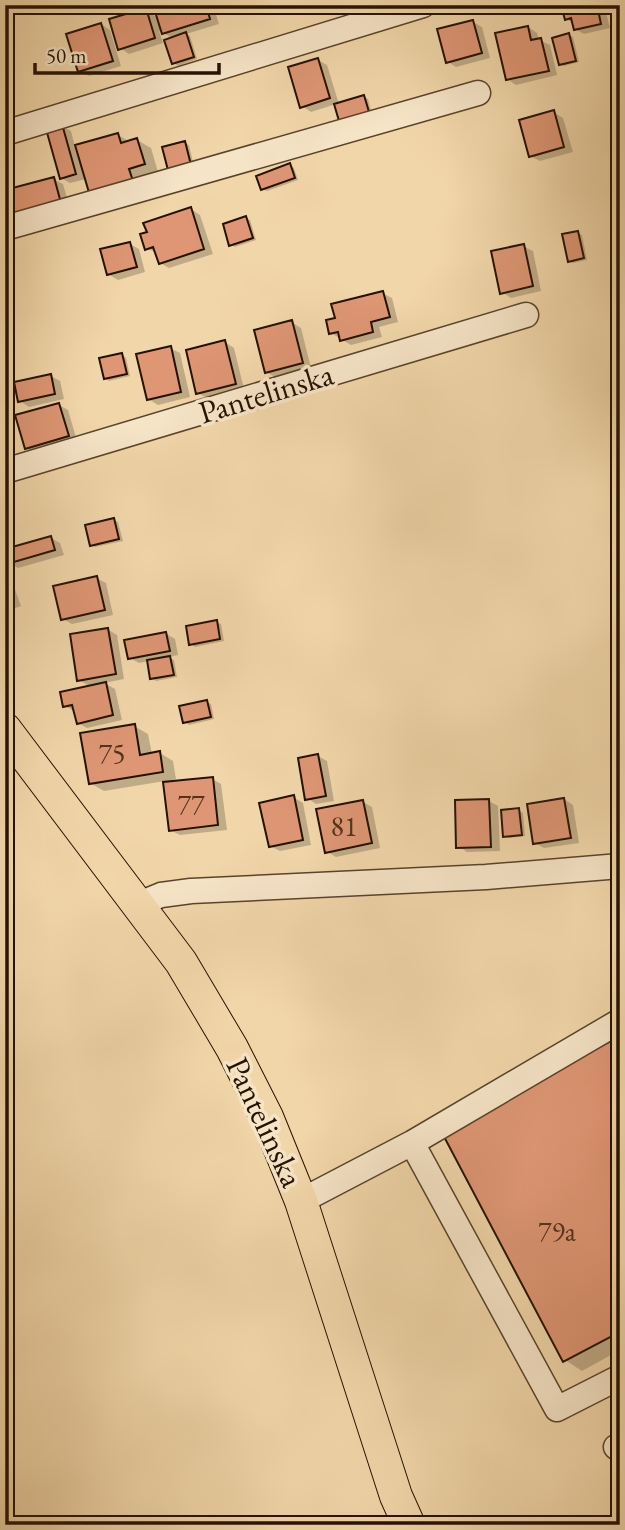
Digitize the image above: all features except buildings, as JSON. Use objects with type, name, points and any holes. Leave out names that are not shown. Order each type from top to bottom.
[{"type":"main road","name":"Pantelinska","points":[[5,729],[181,962],[232,1048],[267,1116],[301,1201],[352,1358]]},
{"type":"main road","points":[[352,1358],[385,1525]]},
{"type":"main road","points":[[352,1358],[396,1496],[409,1525]]},
{"type":"street","points":[[5,133],[423,5]]},
{"type":"street","points":[[5,228],[478,93]]},
{"type":"street","name":"Pantelinska","points":[[5,471],[526,315]]},
{"type":"street","points":[[139,904],[161,895],[191,891],[486,877],[620,866]]},
{"type":"street","points":[[301,1201],[412,1143],[620,1021]]},
{"type":"street","points":[[412,1143],[557,1409],[620,1377]]}]
